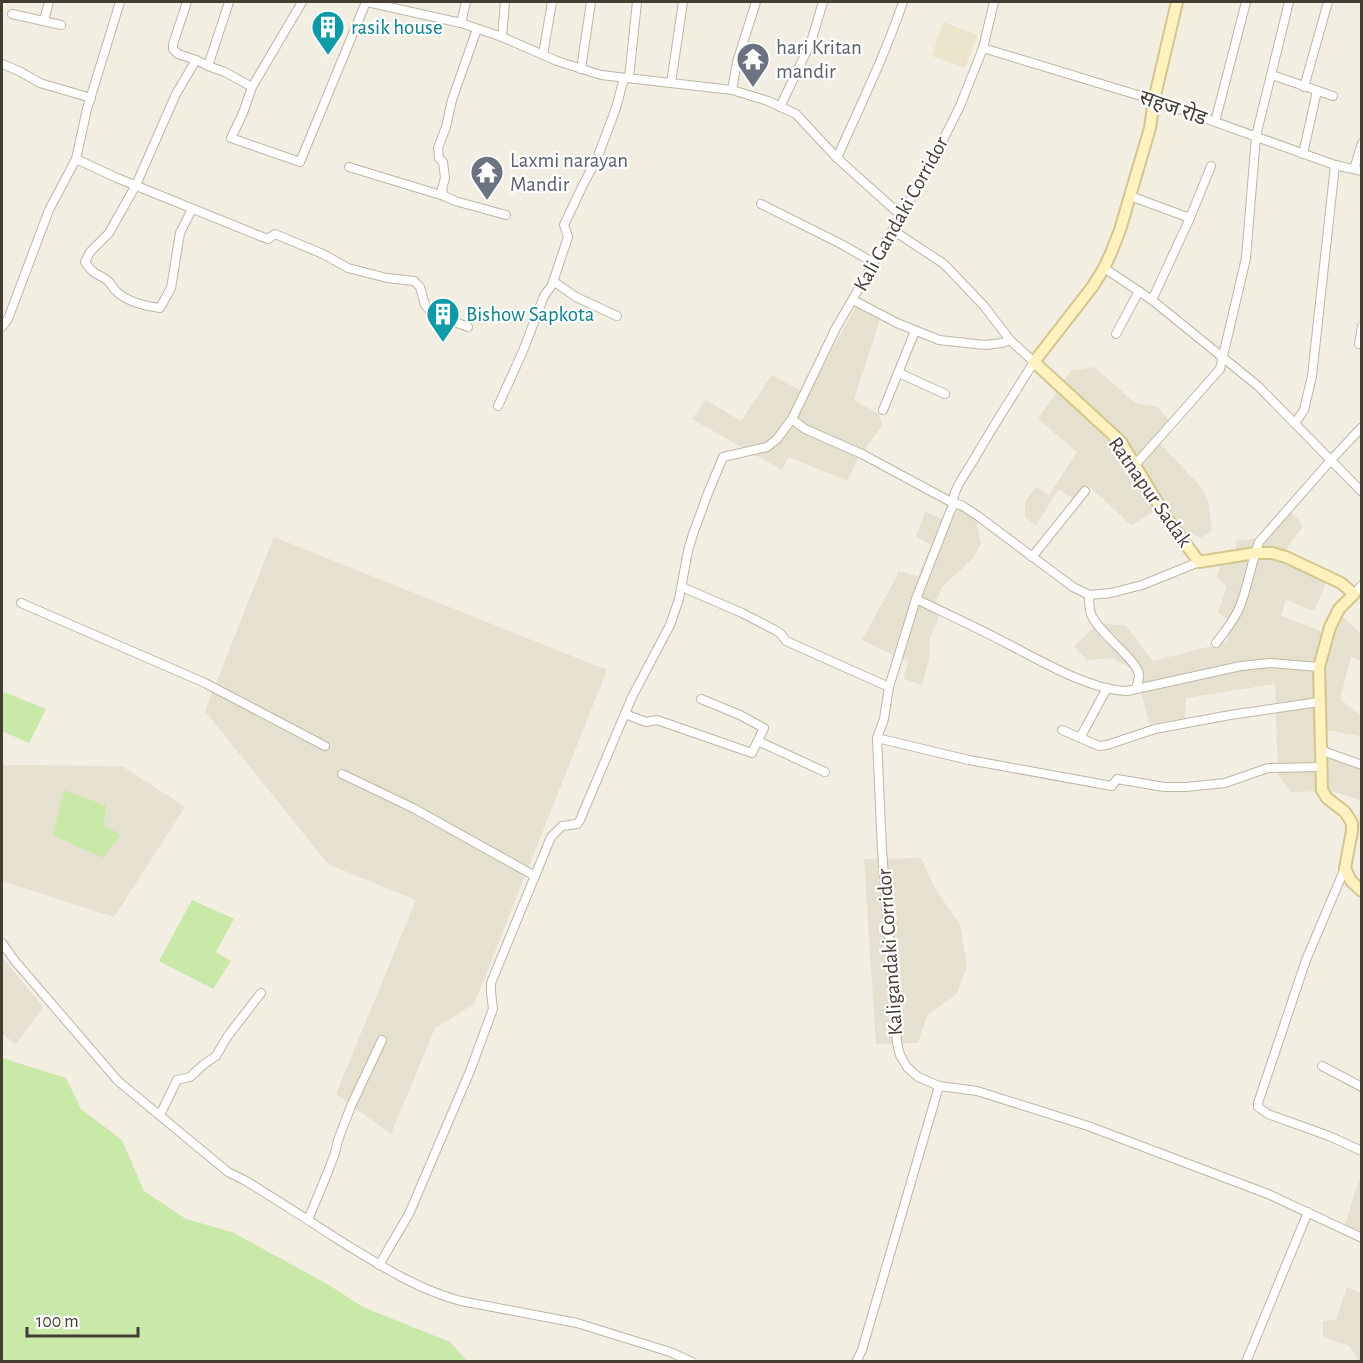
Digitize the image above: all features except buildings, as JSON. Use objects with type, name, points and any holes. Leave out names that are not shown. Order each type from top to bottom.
[{"type":"main road","points":[[1034,362],[1093,286],[1104,268],[1120,230],[1150,128],[1154,100],[1177,2]]},
{"type":"main road","name":"Ratnapur Sadak","points":[[1034,362],[1121,442],[1168,520],[1199,562],[1255,553],[1272,553],[1358,589],[1339,609],[1330,627],[1319,667],[1322,790],[1327,798],[1345,812],[1352,823],[1345,868]]},
{"type":"main road","points":[[1345,868],[1351,881],[1362,891]]},
{"type":"street","points":[[44,20],[49,2]]},
{"type":"street","points":[[2,327],[8,319],[49,210],[76,159],[91,98],[120,2]]},
{"type":"street","points":[[187,2],[173,49],[178,54],[225,72],[252,87]]},
{"type":"street","points":[[208,66],[229,2]]},
{"type":"street","points":[[302,2],[252,87],[231,138],[300,162],[366,2],[461,23],[601,75],[732,90],[768,101],[796,114],[837,158],[903,215]]},
{"type":"street","points":[[461,23],[466,2]]},
{"type":"street","points":[[502,37],[505,2]]},
{"type":"street","points":[[543,55],[552,2]]},
{"type":"street","points":[[581,69],[591,2]]},
{"type":"street","points":[[498,406],[524,351],[544,296],[553,281],[568,237],[564,225],[598,156],[627,78],[637,2]]},
{"type":"street","points":[[671,83],[683,2]]},
{"type":"street","points":[[732,90],[736,62],[756,2]]},
{"type":"street","points":[[780,107],[811,42],[823,2]]},
{"type":"street","points":[[837,158],[873,81],[903,2]]},
{"type":"street","name":"Kali Gandaki Corridor","points":[[682,587],[693,534],[723,457],[767,447],[777,439],[792,419],[836,328],[933,162],[960,106],[983,48],[994,2]]},
{"type":"street","points":[[1215,122],[1246,2]]},
{"type":"street","points":[[1135,465],[1220,369],[1246,258],[1256,136],[1289,2]]},
{"type":"street","points":[[1305,87],[1328,2]]},
{"type":"street","points":[[12,14],[61,25]]},
{"type":"street","points":[[444,196],[443,162],[439,158],[438,148],[477,29]]},
{"type":"street","name":"सहज रोड","points":[[983,48],[1154,100],[1335,165],[1358,170]]},
{"type":"street","points":[[192,209],[180,233],[171,288],[160,308],[130,300],[116,291],[108,281],[92,273],[85,262],[90,252],[109,233],[136,185],[176,94],[196,60]]},
{"type":"street","points":[[2,64],[40,83],[91,98]]},
{"type":"street","points":[[1272,75],[1333,96]]},
{"type":"street","points":[[1304,154],[1317,91]]},
{"type":"street","points":[[1358,170],[1362,143]]},
{"type":"street","points":[[76,159],[192,209],[268,238],[275,234],[348,268],[387,278],[414,281],[420,287],[425,305],[432,313],[468,327]]},
{"type":"street","points":[[1295,423],[1304,410],[1312,376],[1335,165]]},
{"type":"street","points":[[1152,300],[1211,166]]},
{"type":"street","points":[[349,167],[506,215]]},
{"type":"street","points":[[1130,196],[1190,218]]},
{"type":"street","points":[[761,204],[843,245],[873,263]]},
{"type":"street","points":[[894,231],[944,264],[984,306],[1011,340],[1034,362]]},
{"type":"street","points":[[1104,268],[1152,300],[1258,386],[1362,492]]},
{"type":"street","points":[[553,281],[576,297],[617,316]]},
{"type":"street","points":[[1116,334],[1139,291]]},
{"type":"street","points":[[853,300],[897,323],[939,340],[985,345],[1011,340]]},
{"type":"street","points":[[1359,344],[1362,326]]},
{"type":"street","points":[[883,410],[915,331]]},
{"type":"street","name":"Kaligandaki Corridor","points":[[1034,362],[953,496],[953,506],[916,599],[889,687],[884,719],[877,738],[882,850],[897,1043],[900,1055],[907,1067],[918,1077],[939,1086],[977,1091],[1088,1126],[1268,1194],[1362,1238]]},
{"type":"street","points":[[899,373],[945,394]]},
{"type":"street","points":[[792,419],[804,429],[862,454],[978,516],[1073,587],[1089,595],[1112,593],[1142,585],[1199,562]]},
{"type":"street","points":[[1216,642],[1240,607],[1259,542],[1362,427]]},
{"type":"street","points":[[1032,557],[1085,491]]},
{"type":"street","points":[[379,1265],[409,1215],[470,1071],[493,1009],[491,983],[551,837],[562,826],[577,824],[580,820],[632,697],[670,625],[682,587],[775,630],[786,641],[889,687]]},
{"type":"street","points":[[1089,595],[1091,616],[1101,630],[1136,665],[1139,673],[1136,689]]},
{"type":"street","points":[[916,599],[1058,669],[1121,691],[1241,666],[1270,663],[1319,667]]},
{"type":"street","points":[[21,603],[205,683],[325,746]]},
{"type":"street","points":[[1080,738],[1107,688]]},
{"type":"street","points":[[625,714],[646,722],[657,720],[752,753],[764,728],[701,699]]},
{"type":"street","points":[[1062,730],[1099,746],[1155,729],[1319,702]]},
{"type":"street","points":[[877,738],[969,760],[1112,786],[1117,779],[1164,787],[1186,787],[1225,783],[1268,768],[1321,767]]},
{"type":"street","points":[[758,741],[825,772]]},
{"type":"street","points":[[1320,750],[1362,765]]},
{"type":"street","points":[[342,774],[413,807],[535,876]]},
{"type":"street","points":[[1345,868],[1306,960],[1258,1107],[1268,1114],[1329,1136],[1362,1151]]},
{"type":"street","points":[[2,943],[15,962],[118,1081],[228,1172],[379,1265],[430,1292],[461,1301],[578,1323],[670,1352],[692,1362]]},
{"type":"street","points":[[159,1115],[177,1080],[190,1077],[216,1056],[227,1037],[261,993]]},
{"type":"street","points":[[308,1220],[351,1106],[382,1040]]},
{"type":"street","points":[[1322,1066],[1362,1087]]},
{"type":"street","points":[[856,1362],[862,1350],[939,1086]]},
{"type":"street","points":[[1246,1362],[1308,1212]]},
{"type":"shaded area","points":[[943,22],[978,35],[965,68],[932,56]]},
{"type":"shaded area","points":[[857,305],[881,316],[854,400],[879,414],[882,426],[859,457],[847,481],[789,457],[782,470],[692,419],[706,400],[741,421],[772,375],[807,394]]},
{"type":"shaded area","points":[[1094,367],[1135,403],[1158,407],[1170,422],[1156,439],[1201,487],[1208,500],[1212,531],[1200,538],[1177,526],[1164,506],[1131,525],[1088,485],[1075,500],[1059,489],[1036,525],[1025,517],[1025,502],[1036,487],[1049,495],[1077,452],[1038,419],[1071,371]]},
{"type":"shaded area","points":[[959,508],[976,518],[981,544],[972,559],[942,587],[934,608],[940,614],[930,638],[929,660],[922,685],[904,679],[908,662],[862,640],[898,571],[918,576],[931,545],[916,536],[925,512],[950,522]]},
{"type":"shaded area","points":[[1289,509],[1303,526],[1278,560],[1327,581],[1314,611],[1286,600],[1281,616],[1334,636],[1343,617],[1361,634],[1361,661],[1351,657],[1340,699],[1361,715],[1360,736],[1326,730],[1325,745],[1361,762],[1361,829],[1359,829],[1360,800],[1331,791],[1290,792],[1278,774],[1275,684],[1186,698],[1185,718],[1149,724],[1137,672],[1112,658],[1087,660],[1074,646],[1099,623],[1126,626],[1153,661],[1227,642],[1232,622],[1218,613],[1227,586],[1216,577],[1223,561],[1238,559],[1236,541],[1265,537]]},
{"type":"shaded area","points":[[274,537],[607,670],[474,1004],[435,1028],[391,1134],[336,1094],[416,900],[328,864],[205,711]]},
{"type":"shaded area","points":[[2,765],[122,766],[185,807],[114,917],[2,881]]},
{"type":"shaded area","points":[[921,858],[935,889],[960,924],[967,967],[956,995],[927,1015],[918,1043],[876,1044],[864,859]]},
{"type":"shaded area","points":[[2,957],[43,1007],[16,1044],[2,1034]]},
{"type":"shaded area","points":[[1361,1180],[1361,1235],[1345,1226]]},
{"type":"shaded area","points":[[1347,1287],[1361,1293],[1361,1361],[1349,1346],[1323,1337],[1323,1321],[1336,1320]]},
{"type":"green space","points":[[4,692],[46,709],[29,743],[2,731]]},
{"type":"green space","points":[[64,790],[106,806],[103,826],[121,834],[103,858],[53,835]]},
{"type":"green space","points":[[192,900],[234,919],[216,952],[231,961],[213,989],[159,961]]},
{"type":"green space","points":[[2,1058],[66,1078],[81,1109],[122,1140],[144,1191],[186,1219],[232,1232],[329,1285],[363,1307],[450,1342],[467,1361],[2,1361]]},
{"type":"place","name":"rasik house","points":[[328,56]]},
{"type":"place","name":"hari Kritan mandir","points":[[753,88]]},
{"type":"place","name":"Laxmi narayan Mandir","points":[[487,201]]},
{"type":"place","name":"Bishow Sapkota","points":[[443,343]]}]
